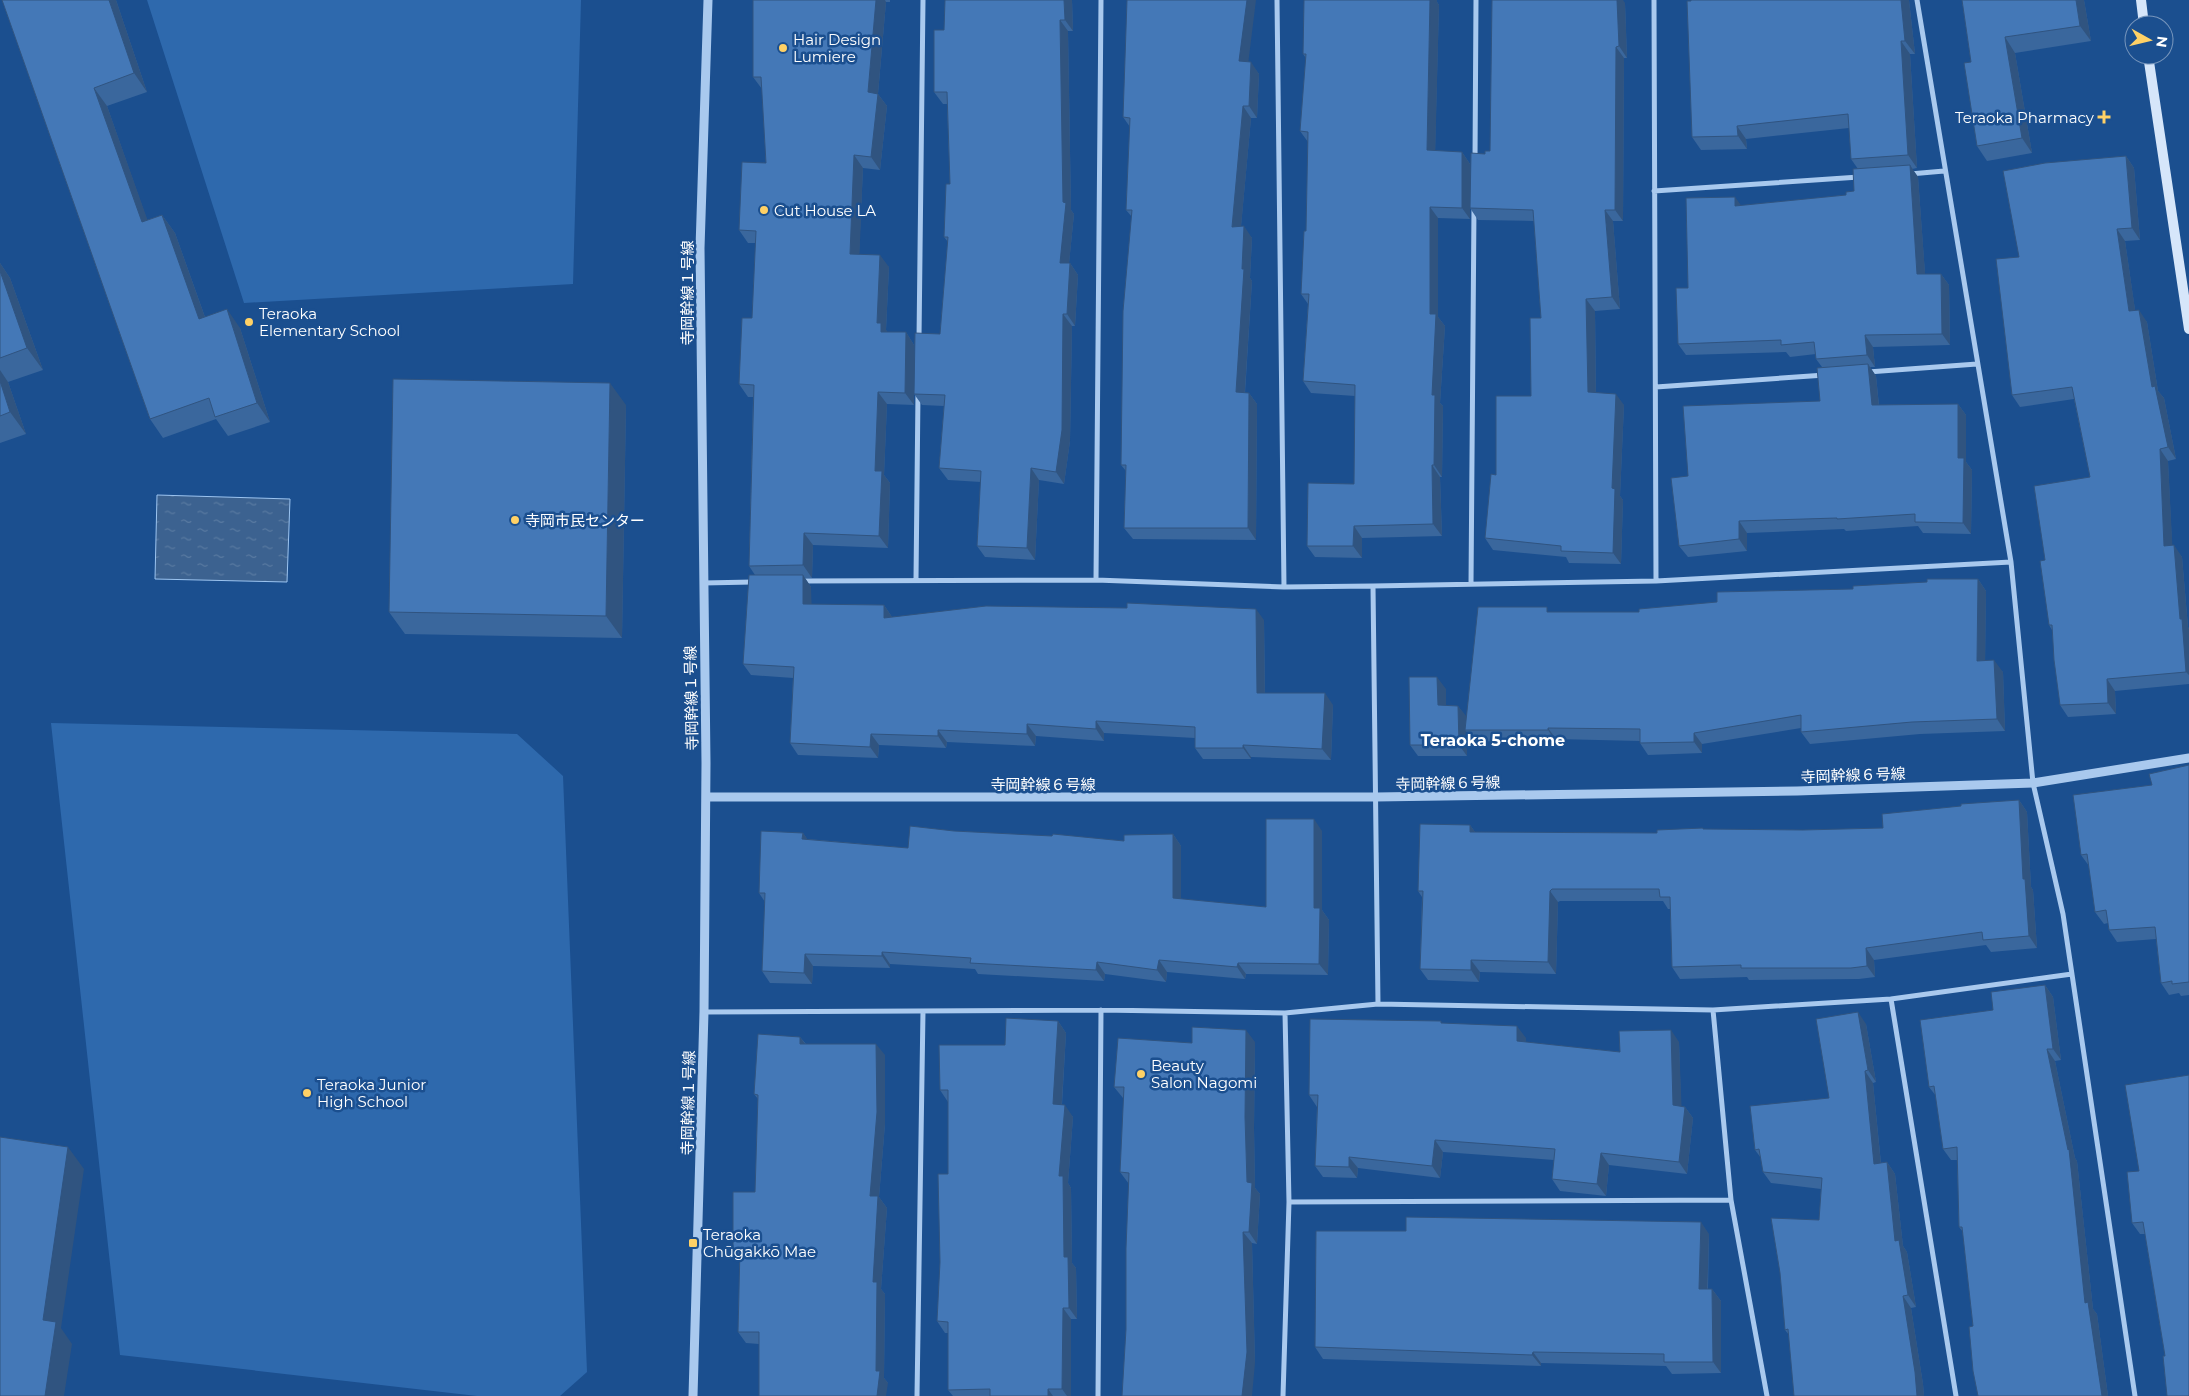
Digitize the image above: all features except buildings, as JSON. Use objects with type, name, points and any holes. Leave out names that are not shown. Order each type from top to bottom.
[{"type":"main road","points":[[2141,0],[2143,15]]},
{"type":"main road","points":[[2149,65],[2189,329]]},
{"type":"street","name":"寺岡幹線１号線","points":[[693,1396],[704,1012],[706,797],[700,248],[708,0]]},
{"type":"street","points":[[919,344],[923,0]]},
{"type":"street","points":[[1096,580],[1101,0]]},
{"type":"street","points":[[1277,0],[1284,587]]},
{"type":"street","points":[[1475,168],[1476,0]]},
{"type":"street","points":[[1654,0],[1656,581]]},
{"type":"street","points":[[1917,0],[1944,171],[2011,562],[2033,783],[2063,914],[2136,1396]]},
{"type":"street","points":[[1906,174],[1944,171]]},
{"type":"street","points":[[1654,191],[1867,177]]},
{"type":"street","points":[[1472,584],[1474,198]]},
{"type":"street","points":[[1860,373],[1977,364]]},
{"type":"street","points":[[1656,387],[1831,375]]},
{"type":"street","points":[[916,580],[918,384]]},
{"type":"street","points":[[792,582],[1096,580],[1284,587],[1373,586],[1656,581],[2011,562]]},
{"type":"street","points":[[703,583],[763,582]]},
{"type":"street","points":[[1373,586],[1378,1004]]},
{"type":"street","name":"寺岡幹線６号線","points":[[706,797],[1376,797],[1797,791],[2033,783],[2189,758]]},
{"type":"street","points":[[704,1012],[1101,1010],[1285,1013],[1378,1004],[1713,1010],[1891,999],[2072,974]]},
{"type":"street","points":[[1891,999],[1956,1396]]},
{"type":"street","points":[[1098,1396],[1101,1010]]},
{"type":"street","points":[[1713,1010],[1731,1200],[1767,1396]]},
{"type":"street","points":[[917,1396],[923,1011]]},
{"type":"street","points":[[1283,1396],[1289,1202],[1285,1013]]},
{"type":"street","points":[[1289,1202],[1731,1200]]},
{"type":"shaded area","points":[[147,0],[581,0],[573,284],[244,303]]},
{"type":"shaded area","name":"Teraoka Junior High School","points":[[51,723],[517,734],[563,776],[587,1372],[560,1396],[477,1396],[120,1355]]},
{"type":"water","points":[[157,495],[290,499],[287,582],[155,579]]},
{"type":"place","name":"Hair Design Lumiere","points":[[783,48]]},
{"type":"place","name":"Teraoka Pharmacy","points":[[2104,117]]},
{"type":"place","name":"Cut House LA","points":[[764,210]]},
{"type":"place","name":"Teraoka Elementary School","points":[[249,322]]},
{"type":"place","name":"寺岡市民センター","points":[[515,520]]},
{"type":"place","name":"Beauty Salon Nagomi","points":[[1141,1074]]},
{"type":"place","name":"Teraoka Junior High School","points":[[307,1093]]},
{"type":"place","name":"Teraoka Chūgakkō Mae","points":[[693,1243]]},
{"type":"district","name":"Teraoka 5-chome","points":[[1493,740]]}]
